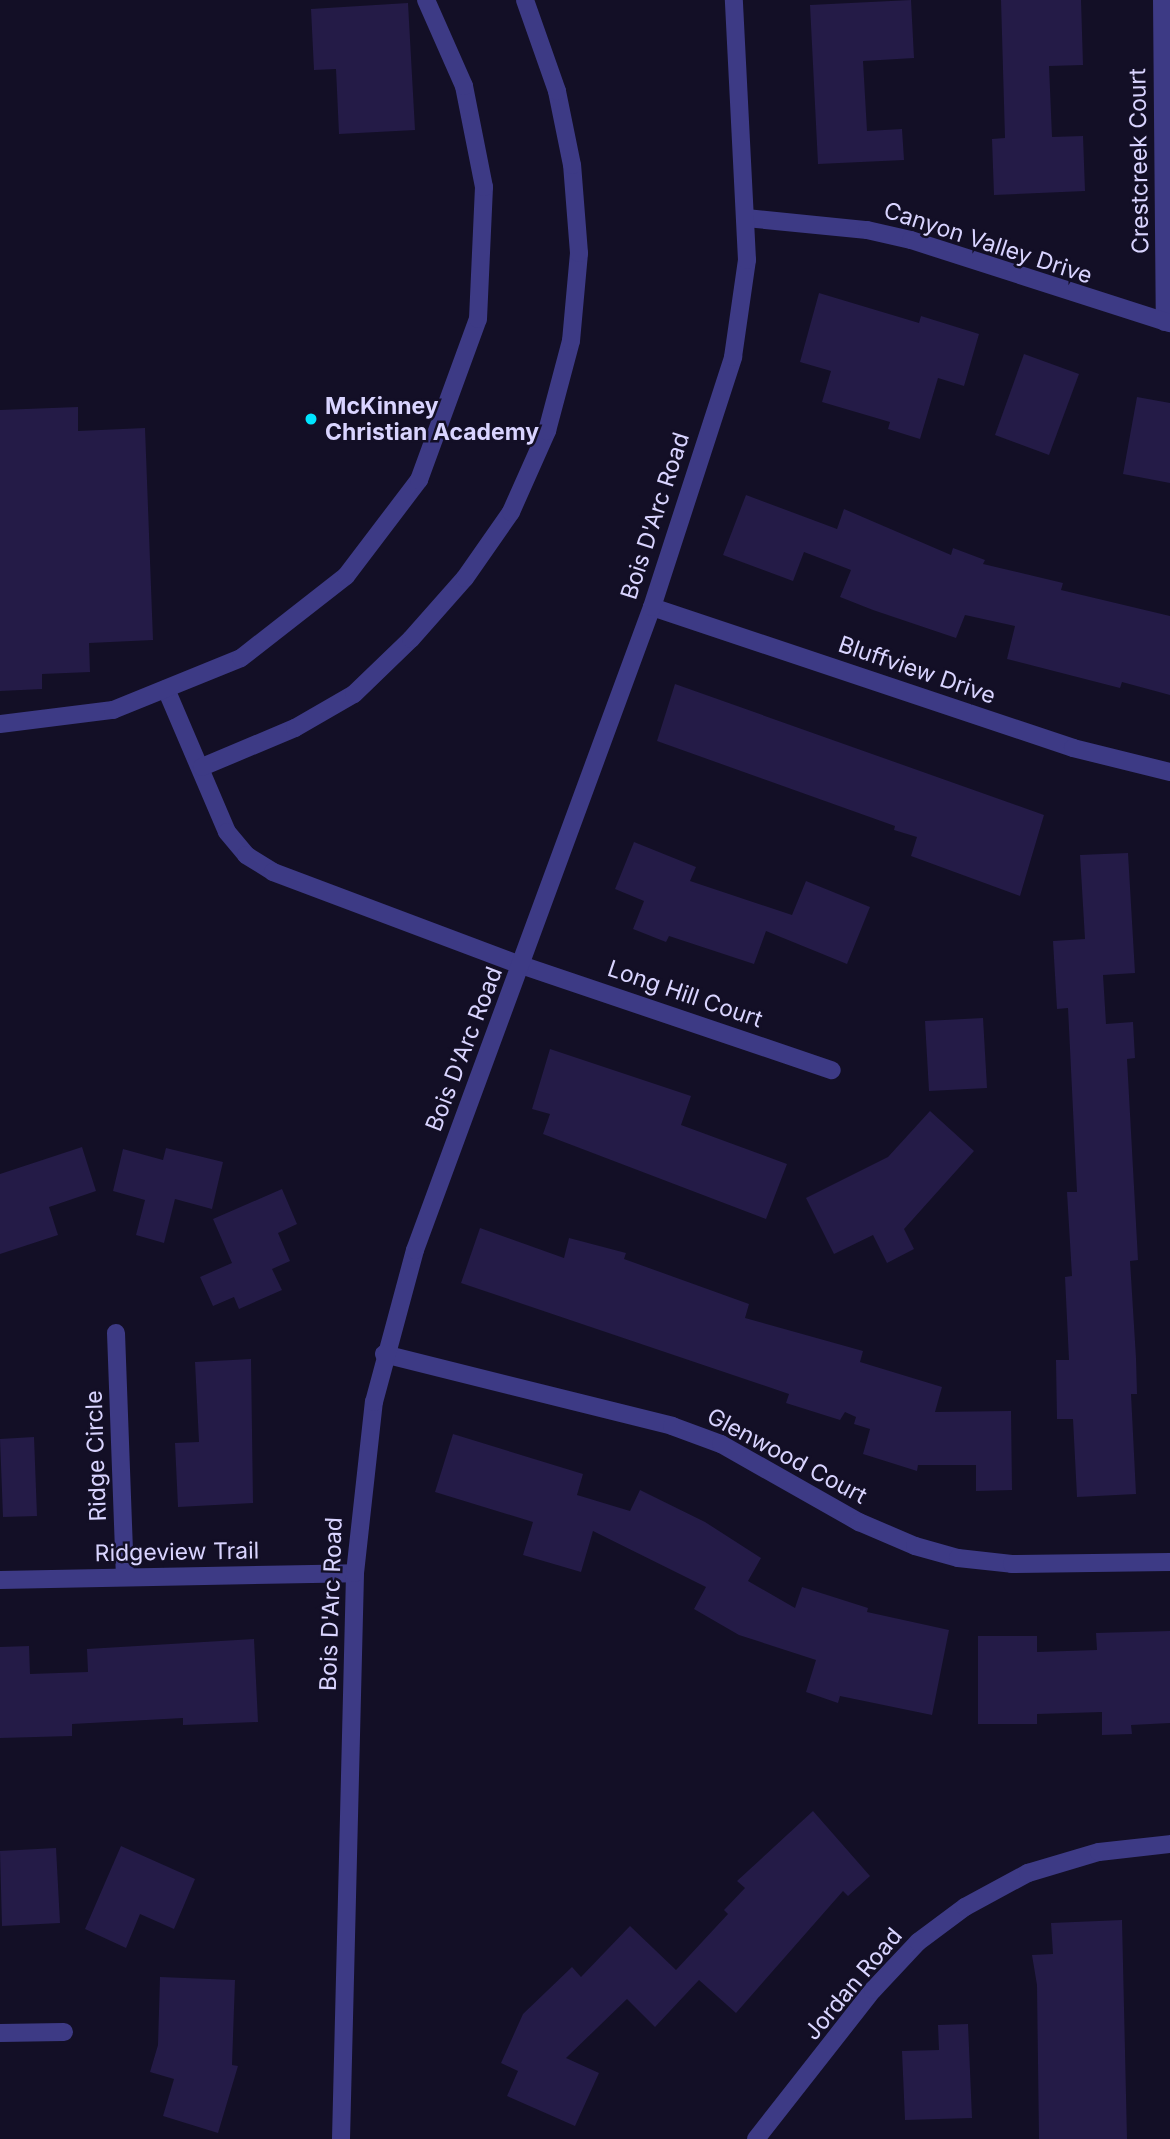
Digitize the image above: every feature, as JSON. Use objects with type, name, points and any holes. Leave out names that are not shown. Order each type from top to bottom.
[{"type":"street","points":[[0,724],[113,710],[240,658],[346,576],[419,480],[478,319],[484,187],[464,86],[426,0]]},
{"type":"street","points":[[202,767],[295,728],[354,694],[411,639],[465,578],[511,512],[547,430],[571,341],[579,253],[572,165],[557,91],[526,0]]},
{"type":"street","name":"Bois D'Arc Road","points":[[341,2139],[355,1573],[366,1453],[384,1354],[415,1250],[652,607],[733,357],[744,307],[746,218],[734,0]]},
{"type":"street","name":"Crestcreek Court","points":[[1162,0],[1167,322]]},
{"type":"street","name":"Canyon Valley Drive","points":[[746,218],[867,230],[911,240],[1167,322]]},
{"type":"street","name":"Bluffview Drive","points":[[652,607],[1060,744],[1170,772]]},
{"type":"street","name":"Long Hill Court","points":[[166,688],[202,767],[227,832],[246,855],[274,872],[522,965],[832,1070]]},
{"type":"street","name":"Ridge Circle","points":[[116,1333],[125,1577]]},
{"type":"street","name":"Glenwood Court","points":[[384,1354],[672,1426],[721,1444],[859,1522],[915,1546],[957,1558],[1012,1564],[1170,1562]]},
{"type":"street","name":"Ridgeview Trail","points":[[0,1580],[355,1573]]},
{"type":"street","name":"Jordan Road","points":[[756,2139],[873,1990],[918,1942],[965,1907],[1028,1873],[1099,1852],[1170,1844]]},
{"type":"street","points":[[0,2033],[64,2032]]},
{"type":"building","points":[[911,0],[914,58],[863,61],[867,131],[902,129],[904,160],[818,164],[810,5]]},
{"type":"building","points":[[1001,0],[1081,0],[1083,65],[1049,66],[1052,137],[1083,136],[1085,191],[994,195],[992,139],[1005,138]]},
{"type":"building","points":[[408,3],[415,130],[339,134],[336,69],[314,70],[311,9]]},
{"type":"building","points":[[819,293],[919,323],[921,316],[979,334],[964,386],[938,378],[920,439],[888,429],[890,422],[822,402],[831,371],[800,362]]},
{"type":"building","points":[[1024,354],[1079,374],[1049,455],[995,435]]},
{"type":"building","points":[[1137,397],[1170,403],[1170,483],[1123,474]]},
{"type":"building","points":[[78,407],[78,431],[145,428],[153,640],[89,643],[90,672],[42,674],[42,689],[0,691],[0,410]]},
{"type":"building","points":[[746,495],[837,529],[844,509],[951,555],[953,548],[985,560],[983,564],[1063,583],[1061,590],[1170,616],[1170,695],[1122,682],[1120,688],[1007,659],[1015,626],[965,615],[956,638],[873,610],[840,597],[851,570],[804,552],[793,581],[723,555]]},
{"type":"building","points":[[675,684],[1044,815],[1020,896],[911,856],[917,837],[894,830],[895,826],[657,741]]},
{"type":"building","points":[[634,842],[696,867],[690,881],[792,915],[806,881],[870,907],[847,964],[766,931],[754,964],[669,936],[666,942],[633,929],[644,901],[615,889]]},
{"type":"building","points":[[1128,853],[1135,973],[1103,975],[1106,1024],[1133,1022],[1135,1058],[1127,1059],[1138,1260],[1130,1261],[1137,1394],[1131,1394],[1136,1494],[1077,1497],[1073,1419],[1057,1419],[1056,1360],[1069,1360],[1065,1277],[1072,1276],[1067,1192],[1077,1192],[1068,1008],[1057,1009],[1053,941],[1085,939],[1080,855]]},
{"type":"building","points":[[983,1018],[987,1088],[929,1091],[925,1021]]},
{"type":"building","points":[[550,1049],[691,1096],[681,1125],[787,1164],[766,1219],[543,1134],[550,1114],[532,1109]]},
{"type":"building","points":[[930,1111],[974,1151],[904,1229],[914,1249],[887,1263],[873,1235],[834,1254],[806,1198],[888,1157]]},
{"type":"building","points":[[82,1147],[96,1191],[49,1207],[58,1235],[0,1254],[0,1174]]},
{"type":"building","points":[[166,1148],[223,1162],[212,1209],[175,1199],[164,1243],[136,1235],[145,1200],[113,1191],[123,1149],[163,1160]]},
{"type":"building","points":[[282,1189],[297,1224],[278,1233],[290,1261],[272,1269],[282,1290],[239,1309],[234,1297],[213,1306],[200,1277],[232,1263],[213,1219]]},
{"type":"building","points":[[480,1228],[564,1258],[569,1238],[626,1253],[624,1259],[749,1304],[745,1318],[863,1351],[860,1362],[942,1387],[935,1412],[1011,1411],[1012,1490],[976,1491],[976,1465],[918,1465],[917,1471],[863,1454],[870,1429],[854,1424],[856,1417],[845,1412],[840,1420],[786,1403],[789,1394],[461,1283]]},
{"type":"building","points":[[251,1359],[253,1503],[178,1507],[175,1443],[199,1442],[195,1362]]},
{"type":"building","points":[[453,1434],[583,1474],[577,1495],[630,1511],[640,1490],[705,1522],[761,1558],[748,1581],[795,1608],[802,1587],[868,1608],[867,1612],[949,1630],[932,1715],[840,1696],[838,1703],[806,1692],[816,1660],[739,1635],[694,1609],[706,1587],[593,1531],[581,1572],[523,1555],[533,1522],[435,1492]]},
{"type":"building","points":[[34,1437],[37,1516],[3,1517],[0,1439]]},
{"type":"building","points":[[1170,1631],[1170,1723],[1131,1725],[1132,1734],[1102,1735],[1102,1712],[1037,1714],[1037,1724],[978,1724],[978,1636],[1037,1636],[1037,1652],[1097,1650],[1096,1633]]},
{"type":"building","points":[[254,1639],[258,1722],[183,1725],[183,1718],[72,1724],[72,1736],[0,1738],[0,1647],[29,1646],[30,1674],[88,1672],[87,1649]]},
{"type":"building","points":[[813,1811],[870,1876],[848,1896],[843,1891],[736,2013],[699,1980],[655,2027],[627,1999],[566,2058],[599,2073],[575,2126],[507,2096],[518,2071],[501,2063],[523,2014],[572,1967],[581,1977],[630,1926],[676,1970],[728,1914],[724,1910],[745,1888],[737,1881]]},
{"type":"building","points":[[121,1846],[195,1879],[174,1929],[140,1914],[126,1948],[85,1929]]},
{"type":"building","points":[[56,1848],[60,1923],[2,1926],[0,1851]]},
{"type":"building","points":[[1122,1920],[1127,2139],[1039,2139],[1037,1985],[1032,1955],[1053,1954],[1051,1923]]},
{"type":"building","points":[[160,1977],[235,1980],[232,2065],[238,2066],[218,2133],[163,2116],[174,2079],[150,2072],[158,2045]]},
{"type":"building","points":[[968,2024],[972,2118],[905,2120],[902,2051],[939,2050],[938,2025]]},
{"type":"place","name":"McKinney Christian Academy","points":[[311,419]]}]
